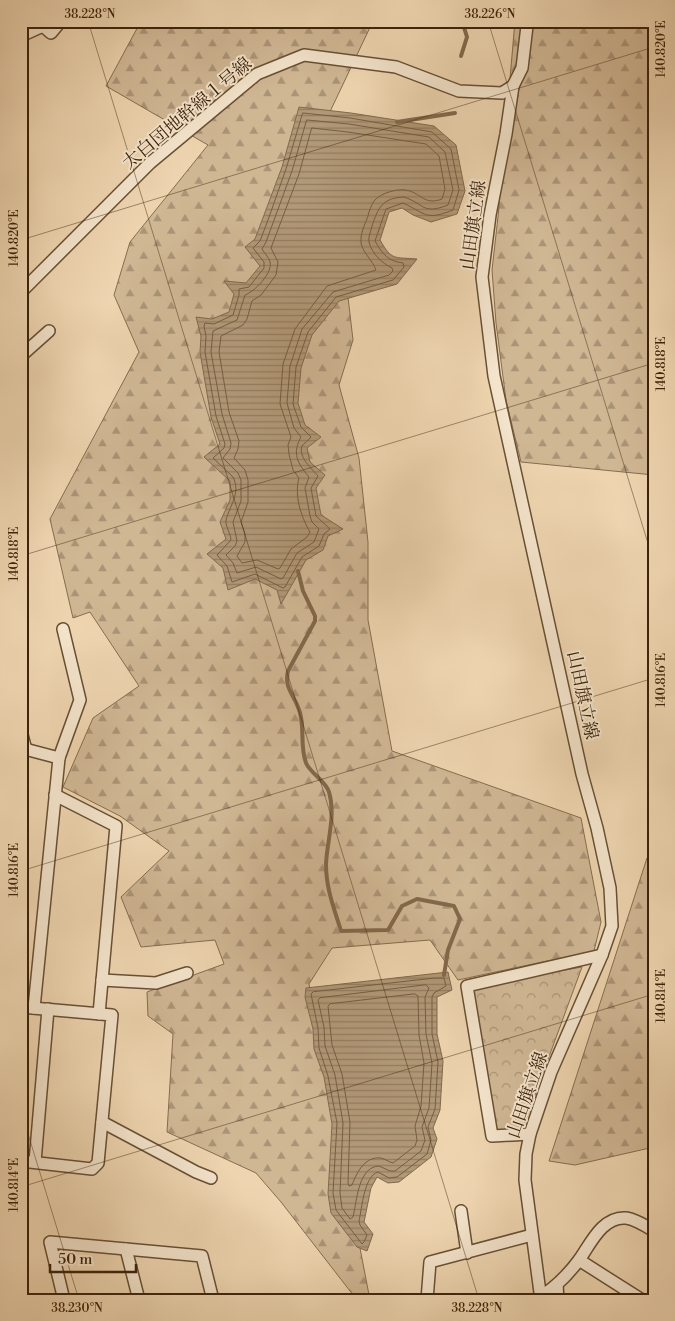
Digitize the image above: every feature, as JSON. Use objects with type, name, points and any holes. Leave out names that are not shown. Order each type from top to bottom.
[{"type":"street","points":[[21,36],[40,24],[51,33],[61,21]]},
{"type":"street","name":"山田旗立線","points":[[529,21],[522,68],[513,86],[506,134],[490,215],[482,277],[494,376],[582,774],[597,828],[610,888],[612,926],[602,955],[551,1072],[530,1134],[526,1154],[525,1180],[539,1299]]},
{"type":"street","name":"太白団地幹線１号線","points":[[21,292],[150,163],[257,74],[304,55],[396,67],[459,91],[502,93],[513,86]]},
{"type":"street","points":[[21,356],[49,331]]},
{"type":"street","points":[[34,1008],[59,758],[80,700],[63,629]]},
{"type":"street","points":[[21,731],[24,749],[59,758]]},
{"type":"street","points":[[55,795],[116,826],[99,1014]]},
{"type":"street","points":[[530,1134],[492,1136],[467,986],[602,955]]},
{"type":"street","points":[[102,980],[156,983],[187,972]]},
{"type":"street","points":[[21,1007],[112,1015],[98,1162],[92,1168],[21,1161]]},
{"type":"street","points":[[35,1162],[48,1010]]},
{"type":"street","points":[[102,1122],[196,1172],[211,1178]]},
{"type":"street","points":[[461,1211],[467,1253]]},
{"type":"street","points":[[539,1299],[556,1285],[579,1260],[595,1237],[613,1220],[626,1218],[646,1226],[654,1232]]},
{"type":"street","points":[[427,1300],[430,1262],[532,1235]]},
{"type":"street","points":[[64,1300],[50,1242],[202,1256],[213,1300]]},
{"type":"street","points":[[126,1249],[139,1300]]},
{"type":"street","points":[[579,1260],[642,1300]]},
{"type":"street","points":[[556,1285],[558,1300]]},
{"type":"green space","points":[[141,21],[373,21],[327,118],[353,340],[339,385],[359,458],[368,542],[368,620],[392,751],[581,818],[601,922],[594,951],[458,980],[430,940],[332,948],[309,984],[370,1300],[357,1300],[281,1202],[256,1173],[167,1132],[173,1034],[148,1016],[147,992],[224,964],[215,940],[141,947],[121,897],[169,851],[120,816],[63,787],[93,718],[139,686],[90,612],[73,618],[50,519],[139,352],[114,295],[130,242],[208,145],[106,86]]},
{"type":"green space","points":[[515,21],[654,21],[654,475],[521,462],[506,400],[496,323],[492,270]]},
{"type":"green space","points":[[654,850],[654,1147],[575,1165],[549,1161],[647,858]]},
{"type":"green space","points":[[582,967],[522,1130],[495,1135],[468,987]]},
{"type":"water","points":[[299,107],[434,126],[456,145],[465,191],[457,214],[431,222],[413,215],[402,208],[389,212],[380,240],[394,257],[417,259],[397,284],[339,301],[312,335],[301,368],[298,403],[305,425],[321,437],[307,448],[310,462],[325,475],[316,488],[321,515],[343,529],[328,536],[323,550],[306,560],[281,604],[277,590],[255,579],[228,590],[223,568],[207,554],[226,539],[220,522],[230,500],[230,481],[204,457],[220,444],[211,417],[200,352],[201,336],[196,317],[212,319],[229,312],[234,294],[224,281],[246,283],[260,266],[245,247],[255,239],[282,167]]},
{"type":"water","points":[[448,972],[452,990],[437,997],[437,1034],[443,1061],[440,1110],[433,1128],[437,1139],[431,1157],[399,1182],[388,1183],[377,1177],[371,1188],[364,1222],[373,1234],[367,1251],[357,1247],[331,1213],[328,1194],[332,1124],[324,1077],[314,1049],[313,1029],[305,997],[306,988]]},
{"type":"waterway","points":[[461,56],[467,37],[462,21]]},
{"type":"waterway","points":[[397,122],[455,113]]},
{"type":"waterway","points":[[298,571],[303,591],[315,616],[315,621],[288,671],[287,682],[300,714],[306,763],[327,788],[331,801],[332,810],[326,873],[341,931],[388,930],[402,906],[417,899],[454,906],[460,919],[448,950],[444,975]]}]
